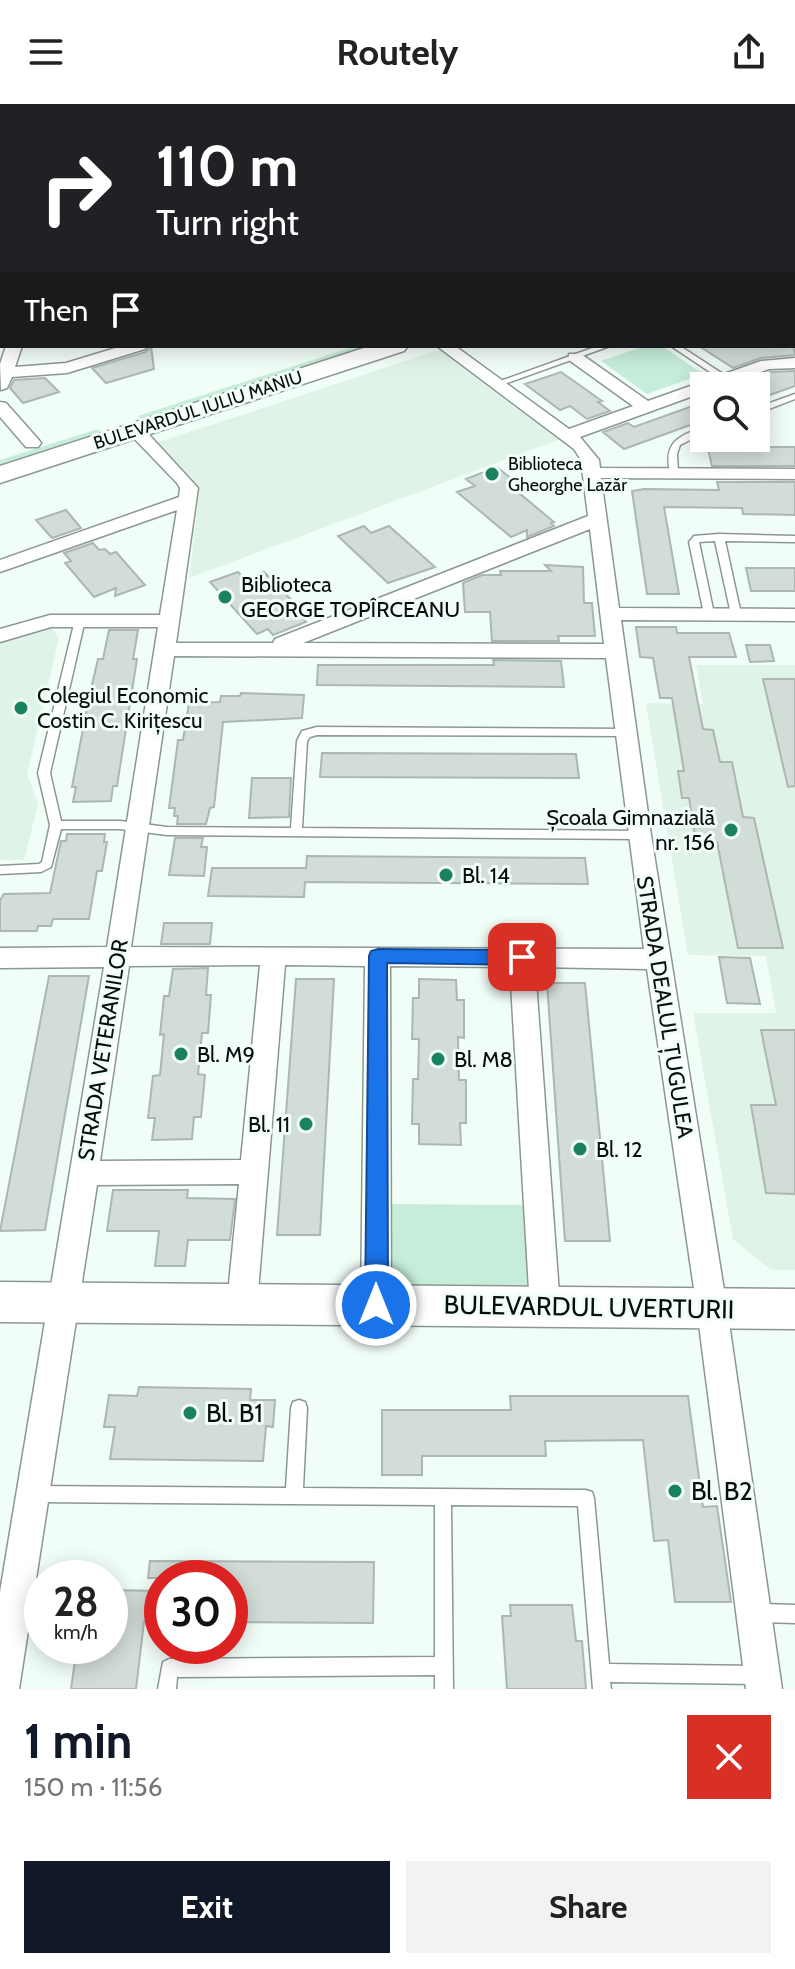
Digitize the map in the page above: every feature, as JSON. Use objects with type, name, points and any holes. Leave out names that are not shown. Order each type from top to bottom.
[{"type":"main road","name":"BULEVARDUL IULIU MANIU","points":[[0,454],[329,348]]},
{"type":"main road","name":"BULEVARDUL IULIU MANIU","points":[[0,475],[389,348]]},
{"type":"main road","name":"BULEVARDUL UVERTURII","points":[[0,1302],[795,1309]]},
{"type":"street","points":[[13,348],[2,378],[67,368],[132,348]]},
{"type":"street","name":"STRADA DEALUL ȚUGULEA","points":[[448,348],[587,453],[592,473],[608,614],[627,733],[656,959],[712,1309],[763,1682]]},
{"type":"street","points":[[575,357],[645,407]]},
{"type":"street","points":[[743,372],[767,364],[795,363]]},
{"type":"street","points":[[567,436],[690,391]]},
{"type":"street","points":[[0,407],[32,443]]},
{"type":"street","points":[[0,566],[187,500],[187,483],[135,430]]},
{"type":"street","points":[[592,473],[795,474]]},
{"type":"street","name":"STRADA VETERANILOR","points":[[1,1689],[4,1645],[65,1302],[187,500]]},
{"type":"street","points":[[269,649],[598,519]]},
{"type":"street","points":[[608,614],[795,615]]},
{"type":"street","points":[[0,636],[50,621],[170,621]]},
{"type":"street","points":[[166,649],[613,651]]},
{"type":"street","points":[[242,1304],[273,955]]},
{"type":"street","points":[[0,958],[273,955],[656,959]]},
{"type":"street","points":[[376,1305],[378,956]]},
{"type":"street","points":[[522,957],[545,1307]]},
{"type":"street","points":[[84,1173],[254,1172]]},
{"type":"lane","points":[[496,384],[600,348]]},
{"type":"lane","points":[[678,348],[716,372]]},
{"type":"lane","points":[[770,406],[795,396]]},
{"type":"lane","points":[[674,473],[674,445],[679,439],[690,435]]},
{"type":"lane","points":[[709,614],[694,542],[704,537],[795,539]]},
{"type":"lane","points":[[719,537],[736,614]]},
{"type":"lane","points":[[0,870],[41,868],[47,864],[56,825],[44,773],[80,620]]},
{"type":"lane","points":[[296,832],[302,741],[306,734],[317,731],[627,733]]},
{"type":"lane","points":[[56,825],[296,832],[639,835]]},
{"type":"lane","points":[[294,1496],[299,1408]]},
{"type":"lane","points":[[33,1494],[586,1498],[601,1681],[763,1682]]},
{"type":"lane","points":[[443,1497],[444,1689]]},
{"type":"lane","points":[[753,1613],[795,1614]]},
{"type":"lane","points":[[167,1689],[169,1668],[443,1666]]},
{"type":"shaded area","points":[[442,349],[563,438],[189,578],[200,487],[156,443]]},
{"type":"shaded area","name":"Colegiul Economic Costin C. Kirițescu","points":[[48,624],[59,638],[27,774],[38,804],[24,860],[0,860],[0,641]]},
{"type":"shaded area","name":"Școala Gimnazială nr. 156","points":[[696,665],[795,665],[795,1270],[771,1270],[733,1239],[693,1013],[776,1013],[766,956],[688,955],[646,703],[703,704]]},
{"type":"green space","points":[[350,348],[370,348],[144,421],[138,416]]},
{"type":"green space","points":[[639,348],[665,348],[700,372],[690,372],[690,379],[647,394],[601,361]]},
{"type":"green space","points":[[98,429],[103,434],[0,467],[0,460]]},
{"type":"green space","points":[[391,1204],[524,1205],[529,1296],[390,1295]]},
{"type":"building","points":[[151,348],[154,369],[106,383],[92,368]]},
{"type":"building","points":[[702,348],[793,348],[795,355],[761,358],[733,368]]},
{"type":"building","points":[[795,371],[795,386],[770,395],[770,372]]},
{"type":"building","points":[[561,372],[602,401],[598,402],[610,411],[587,419],[570,406],[560,410],[525,384]]},
{"type":"building","points":[[45,378],[59,392],[23,403],[10,388],[14,380]]},
{"type":"building","points":[[690,407],[690,425],[624,449],[603,432],[628,423],[634,427]]},
{"type":"building","points":[[770,447],[795,447],[795,466],[712,466],[709,452],[770,452]]},
{"type":"building","points":[[497,467],[514,481],[507,483],[554,522],[551,523],[554,526],[527,537],[527,530],[511,537],[457,492],[475,486],[466,479]]},
{"type":"building","points":[[717,482],[795,482],[795,515],[743,514],[742,508],[664,507],[679,594],[647,594],[632,491],[719,490]]},
{"type":"building","points":[[66,510],[81,528],[52,538],[36,520]]},
{"type":"building","points":[[364,526],[371,533],[389,526],[435,567],[388,583],[338,536]]},
{"type":"building","points":[[93,543],[99,550],[105,549],[110,554],[116,552],[145,585],[115,596],[116,588],[94,597],[65,563],[71,561],[64,553]]},
{"type":"building","points":[[545,565],[583,567],[584,603],[592,603],[595,636],[558,636],[559,641],[492,641],[490,612],[465,612],[463,583],[482,575],[501,575],[500,571],[551,571]]},
{"type":"building","points":[[746,568],[795,568],[795,591],[751,591]]},
{"type":"building","points":[[238,572],[245,580],[264,572],[307,616],[302,618],[306,622],[273,635],[268,629],[257,634],[210,582]]},
{"type":"building","points":[[636,627],[676,627],[677,633],[729,633],[736,657],[689,657],[703,729],[713,730],[720,762],[732,762],[743,817],[754,818],[783,948],[738,948],[717,842],[696,842],[689,798],[682,798],[678,771],[684,771],[672,698],[660,698],[653,658],[640,657]]},
{"type":"building","points":[[109,630],[138,630],[133,659],[137,659],[117,786],[113,786],[111,801],[73,802],[76,787],[72,787],[88,702],[98,659],[103,659]]},
{"type":"building","points":[[746,645],[770,645],[774,661],[750,662]]},
{"type":"building","points":[[493,660],[561,661],[564,687],[317,685],[318,665],[494,665]]},
{"type":"building","points":[[763,679],[795,679],[795,786],[788,787]]},
{"type":"building","points":[[241,693],[304,695],[302,718],[223,722],[214,807],[210,808],[206,824],[177,824],[175,808],[169,808],[178,740],[183,740],[189,703],[220,702],[221,696],[240,696]]},
{"type":"building","points":[[322,753],[576,754],[579,778],[320,777]]},
{"type":"building","points":[[252,778],[291,778],[289,817],[249,818]]},
{"type":"building","points":[[67,834],[105,834],[104,842],[107,842],[102,871],[97,871],[89,919],[53,919],[51,926],[38,926],[37,931],[0,931],[0,900],[4,894],[50,893],[61,841],[66,841]]},
{"type":"building","points":[[175,838],[203,838],[201,847],[207,847],[204,876],[169,875]]},
{"type":"building","name":"Bl. 14","points":[[307,856],[585,858],[588,884],[305,882],[304,897],[208,896],[212,868],[306,868]]},
{"type":"building","points":[[164,923],[212,923],[210,944],[161,944]]},
{"type":"building","points":[[719,957],[750,958],[760,1004],[727,1003]]},
{"type":"building","name":"Bl. M9","points":[[208,968],[206,995],[211,995],[208,1033],[202,1033],[198,1074],[205,1075],[201,1117],[194,1117],[192,1139],[152,1140],[155,1118],[148,1118],[153,1076],[160,1075],[164,996],[169,996],[173,969]]},
{"type":"building","points":[[49,976],[89,976],[45,1230],[0,1231]]},
{"type":"building","name":"Bl. 11","points":[[296,979],[334,979],[320,1235],[277,1235]]},
{"type":"building","name":"Bl. M8","points":[[419,979],[456,980],[457,1000],[464,1000],[464,1038],[458,1037],[459,1080],[466,1080],[466,1123],[460,1123],[461,1145],[419,1144],[419,1124],[412,1124],[413,1079],[418,1079],[419,1039],[412,1039],[413,998],[419,998]]},
{"type":"building","name":"Bl. 12","points":[[547,983],[585,983],[610,1241],[565,1241]]},
{"type":"building","points":[[761,1030],[795,1030],[795,1194],[766,1193],[751,1105],[776,1105]]},
{"type":"building","points":[[113,1190],[188,1190],[187,1198],[235,1199],[230,1240],[188,1240],[185,1266],[155,1266],[159,1231],[107,1231]]},
{"type":"building","name":"Bl. B1","points":[[139,1387],[251,1389],[250,1400],[275,1400],[273,1427],[266,1426],[263,1461],[110,1459],[115,1427],[104,1427],[109,1395],[137,1396]]},
{"type":"building","name":"Bl. B2","points":[[510,1396],[688,1396],[703,1507],[717,1506],[731,1602],[675,1602],[668,1540],[654,1541],[643,1440],[545,1441],[546,1456],[422,1456],[422,1475],[382,1475],[382,1410],[511,1410]]},
{"type":"building","points":[[248,1561],[374,1562],[373,1623],[248,1622]]},
{"type":"building","points":[[128,1590],[144,1591],[144,1622],[136,1689],[71,1689],[74,1664],[128,1664]]},
{"type":"building","points":[[510,1605],[572,1605],[576,1641],[582,1641],[586,1689],[507,1689],[502,1616],[511,1616]]},
{"type":"place","name":"Biblioteca Gheorghe Lazăr","points":[[492,474]]},
{"type":"place","name":"Biblioteca GEORGE TOPÎRCEANU","points":[[225,597]]},
{"type":"place","name":"Colegiul Economic Costin C. Kirițescu","points":[[21,708]]},
{"type":"place","name":"Școala Gimnazială nr. 156","points":[[731,830]]},
{"type":"place","name":"Bl. 14","points":[[446,875]]},
{"type":"place","name":"Bl. M9","points":[[181,1054]]},
{"type":"place","name":"Bl. M8","points":[[438,1059]]},
{"type":"place","name":"Bl. 11","points":[[306,1124]]},
{"type":"place","name":"Bl. 12","points":[[580,1149]]},
{"type":"place","name":"Bl. B1","points":[[190,1413]]},
{"type":"place","name":"Bl. B2","points":[[675,1491]]},
{"type":"route","points":[[376,1305],[378,956],[522,957]]}]
